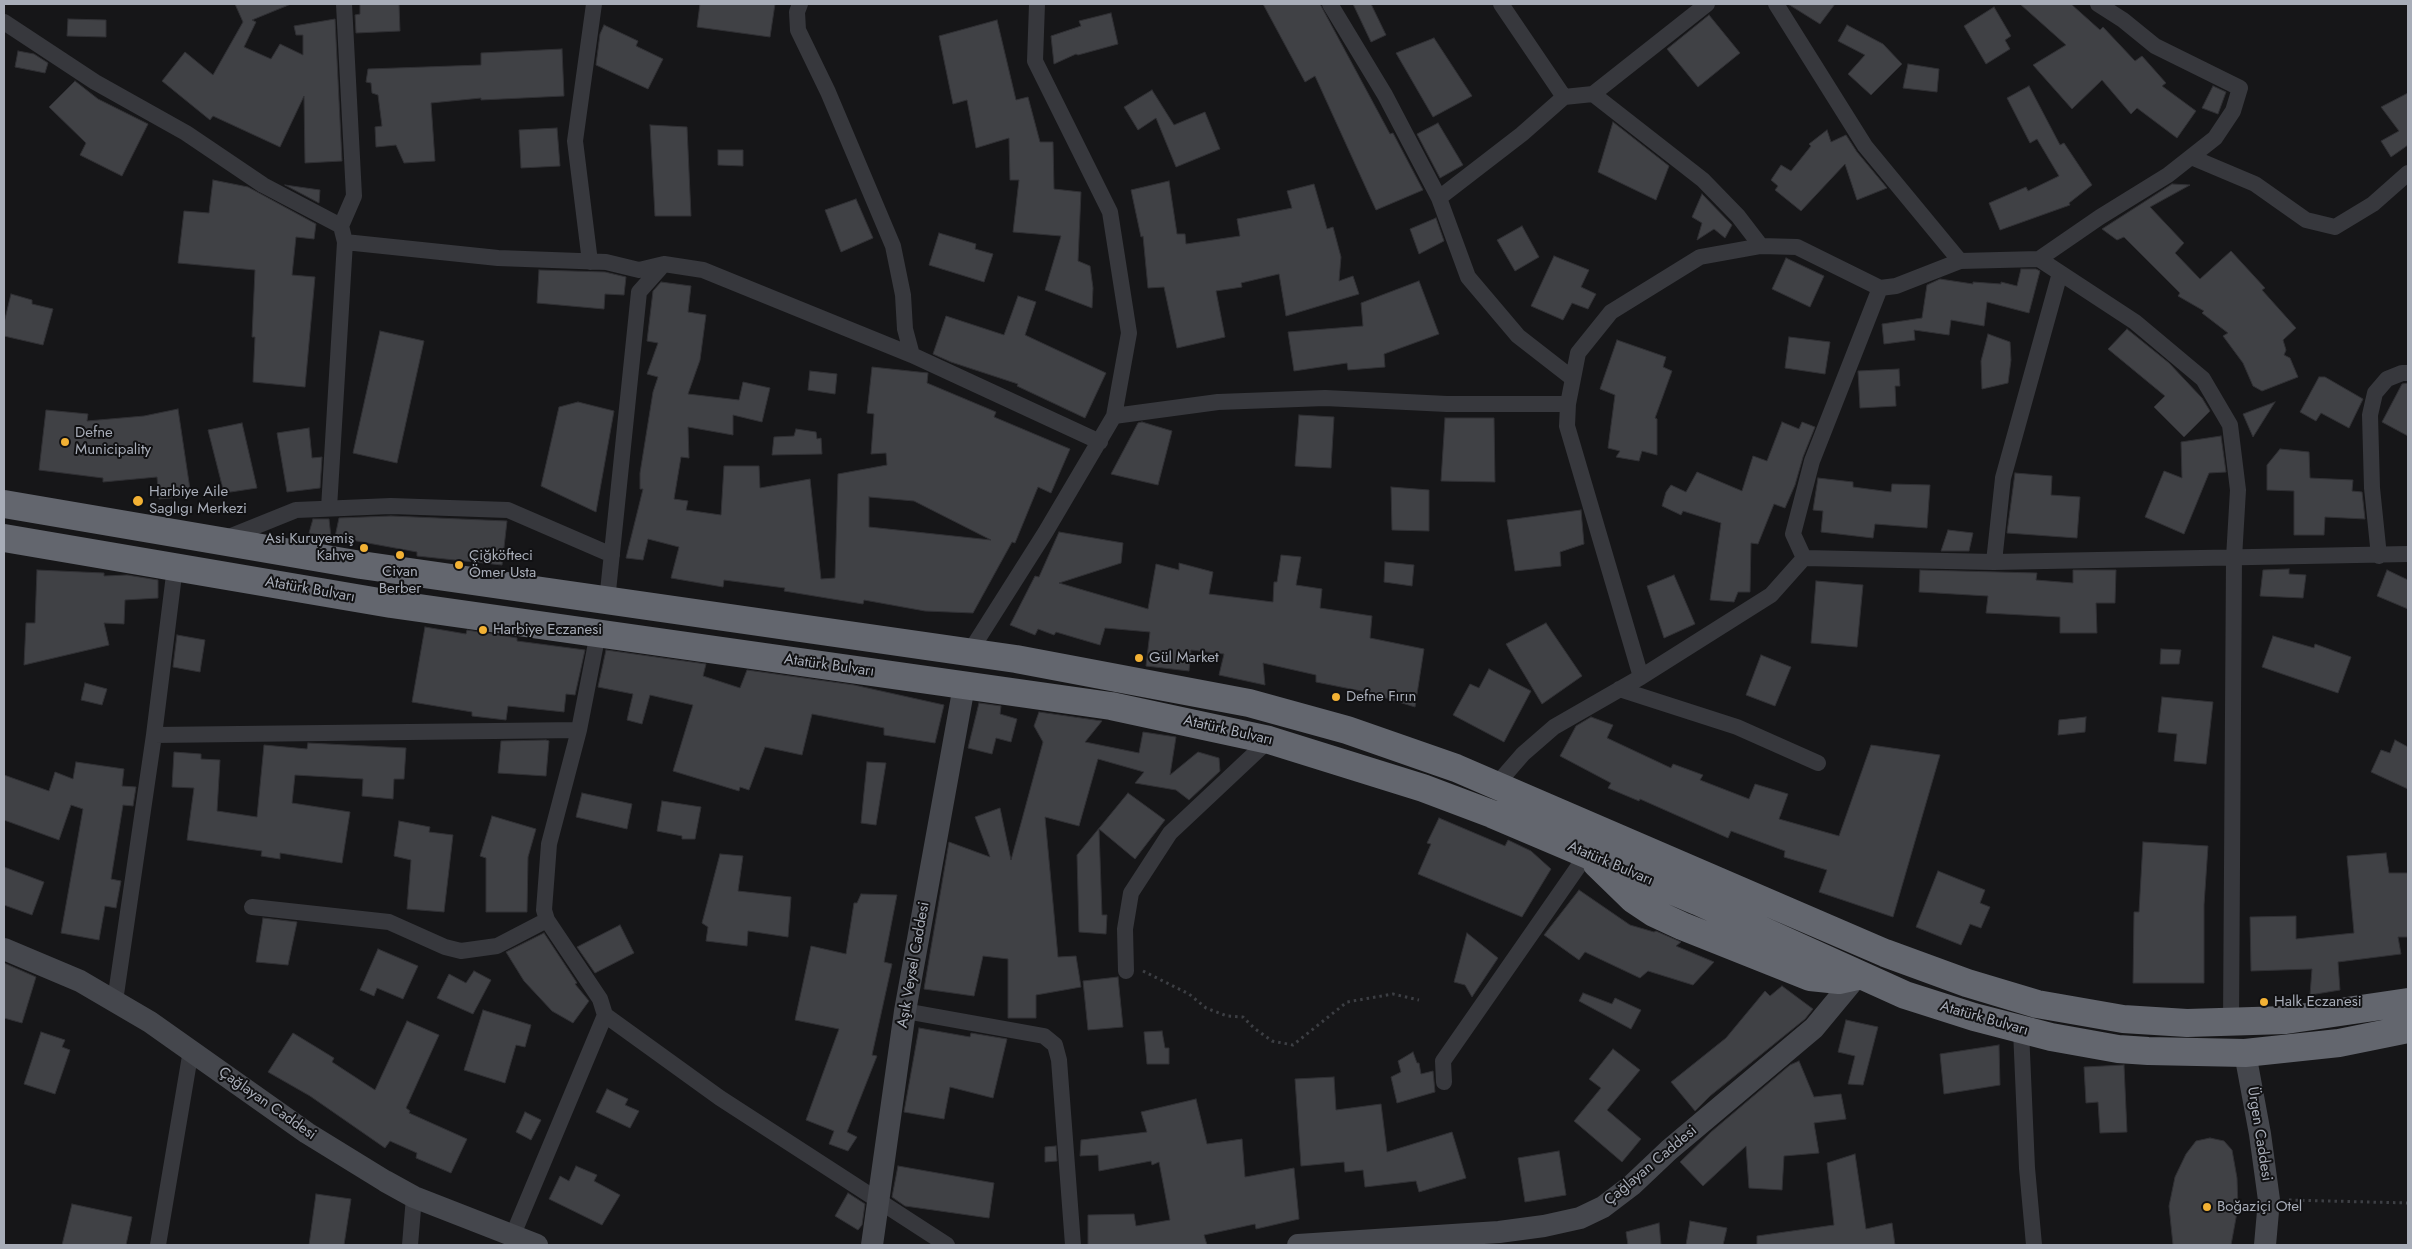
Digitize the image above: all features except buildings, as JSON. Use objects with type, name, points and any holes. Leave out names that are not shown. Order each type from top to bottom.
[{"type":"highway","name":"Atatürk Bulvarı","points":[[4,504],[360,565],[969,652],[1245,702],[1347,730],[1456,768],[1885,952],[1967,983],[2037,1004],[2087,1014],[2162,1022],[2231,1022],[2318,1016],[2408,1002]]},
{"type":"highway","name":"Atatürk Bulvarı","points":[[4,538],[391,604],[1111,706],[1269,740],[1448,797],[1697,901],[1905,995],[2021,1030],[2118,1049],[2245,1053],[2339,1043],[2408,1029]]},
{"type":"highway","points":[[598,633],[608,601]]},
{"type":"highway","points":[[1238,733],[1245,702]]},
{"type":"highway","points":[[2231,1022],[2245,1053]]},
{"type":"street","points":[[328,508],[343,234],[354,196],[344,4]]},
{"type":"street","points":[[590,262],[576,142],[594,4]]},
{"type":"street","points":[[800,4],[797,12],[798,30],[828,92],[893,246],[903,295],[905,329],[912,355]]},
{"type":"street","points":[[969,652],[1100,442],[1114,416],[1129,332],[1110,212],[1035,60],[1037,4]]},
{"type":"street","points":[[1330,4],[1386,95],[1439,198],[1468,277],[1518,336],[1572,378]]},
{"type":"street","points":[[1501,4],[1564,98]]},
{"type":"street","points":[[1439,198],[1522,134],[1564,98],[1593,94],[1707,4]]},
{"type":"street","points":[[1776,4],[1865,146],[1960,260]]},
{"type":"street","points":[[1641,676],[1567,426],[1568,404],[1578,353],[1612,312],[1700,257],[1761,246],[1797,247],[1880,288],[1896,286],[1960,260],[2039,259],[2168,175],[2215,138],[2233,111],[2240,88],[2155,46],[2098,4]]},
{"type":"street","points":[[4,22],[95,82],[186,133],[262,185],[343,234],[498,258],[590,262],[624,265],[640,270],[664,264],[703,270],[912,355],[1100,442]]},
{"type":"street","points":[[1593,94],[1703,180],[1738,216],[1761,246]]},
{"type":"street","points":[[2191,157],[2256,184],[2306,220],[2335,227],[2373,204],[2408,173]]},
{"type":"street","points":[[2039,259],[2135,322],[2203,379],[2230,426],[2238,490],[2234,558],[2231,1022]]},
{"type":"street","points":[[608,601],[639,292],[664,264]]},
{"type":"street","points":[[1994,562],[2003,478],[2060,273]]},
{"type":"street","points":[[1804,558],[1793,534],[1812,461],[1880,288]]},
{"type":"street","points":[[2379,556],[2372,488],[2370,415],[2375,393],[2387,378],[2408,373]]},
{"type":"street","points":[[1114,416],[1218,402],[1325,398],[1447,404],[1568,404]]},
{"type":"street","points":[[217,542],[296,510],[391,506],[508,510],[612,555]]},
{"type":"street","points":[[1496,785],[1523,754],[1554,727],[1641,676],[1771,595],[1804,558],[1994,562],[2408,554]]},
{"type":"street","points":[[115,1001],[154,735],[175,567]]},
{"type":"street","points":[[598,633],[579,730],[549,844],[544,910],[547,920],[600,999],[605,1015],[720,1098],[947,1245]]},
{"type":"street","name":"Aşık Veysel Caddesi","points":[[872,1245],[905,1011],[964,686]]},
{"type":"street","points":[[1619,689],[1738,727],[1818,763]]},
{"type":"street","points":[[154,735],[579,730]]},
{"type":"street","points":[[1132,968],[1125,929],[1130,892],[1170,833],[1269,740]]},
{"type":"street","points":[[1444,1082],[1443,1061],[1587,854]]},
{"type":"street","points":[[252,907],[389,922],[445,947],[461,951],[496,946],[547,920]]},
{"type":"street","name":"Çağlayan Caddesi","points":[[4,949],[80,982],[115,1001],[192,1050],[307,1133],[414,1197],[512,1237],[537,1245]]},
{"type":"street","name":"Çağlayan Caddesi","points":[[1298,1245],[1357,1243],[1499,1232],[1544,1226],[1580,1218],[1602,1207],[1632,1185],[1669,1150],[1814,1028],[1858,975]]},
{"type":"street","points":[[905,1011],[1044,1036],[1056,1045],[1059,1060],[1073,1245]]},
{"type":"street","points":[[512,1237],[605,1015]]},
{"type":"street","points":[[2021,1030],[2027,1168],[2034,1245]]},
{"type":"street","points":[[158,1245],[192,1050]]},
{"type":"street","name":"Ürgen Caddesi","points":[[2245,1053],[2260,1134],[2269,1200],[2265,1245]]},
{"type":"street","points":[[410,1245],[414,1197]]},
{"type":"path","points":[[1132,968],[1189,994],[1206,1008],[1227,1016],[1243,1017],[1272,1041],[1293,1045],[1347,1002],[1393,994],[1419,1000]]},
{"type":"path","points":[[2269,1200],[2408,1203]]},
{"type":"place","name":"Defne Municipality","points":[[65,442]]},
{"type":"place","name":"Harbiye Aile Saglıgı Merkezi","points":[[138,501]]},
{"type":"place","name":"Asi Kuruyemiş Kahve","points":[[364,548]]},
{"type":"place","name":"Civan Berber","points":[[400,555]]},
{"type":"place","name":"Çiğköfteci Ömer Usta","points":[[459,565]]},
{"type":"place","name":"Harbiye Eczanesi","points":[[483,630]]},
{"type":"place","name":"Gül Market","points":[[1139,658]]},
{"type":"place","name":"Defne Fırın","points":[[1336,697]]},
{"type":"place","name":"Halk Eczanesi","points":[[2264,1002]]},
{"type":"place","name":"Boğaziçi Otel","points":[[2207,1207]]}]
